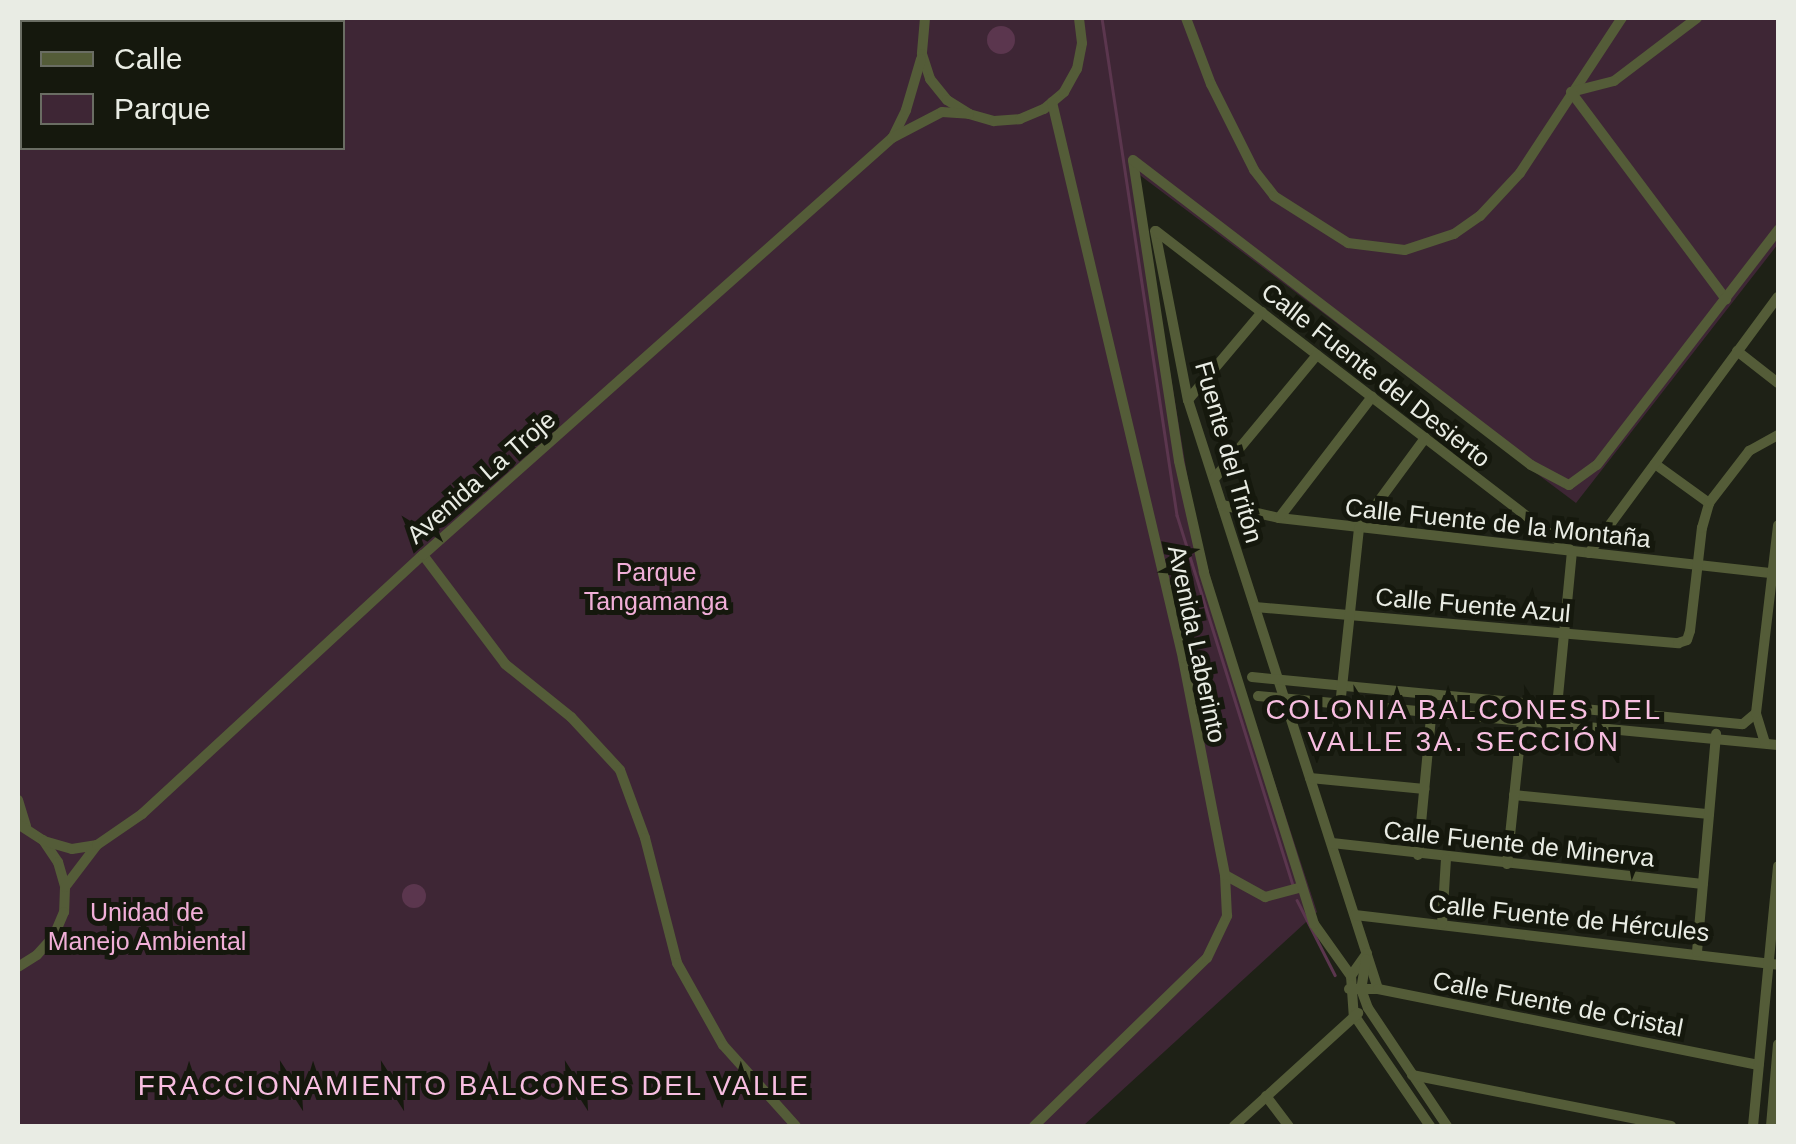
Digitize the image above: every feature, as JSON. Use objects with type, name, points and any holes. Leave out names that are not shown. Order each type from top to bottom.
[{"type":"street","points":[[1052,102],[1077,69],[1082,44],[1079,18]]},
{"type":"street","points":[[1186,18],[1224,110],[1254,170],[1274,196],[1348,243],[1375,249],[1431,246],[1480,216],[1520,173],[1622,18]]},
{"type":"street","points":[[1570,92],[1614,80],[1697,18]]},
{"type":"street","points":[[921,21],[922,54],[938,90],[968,114]]},
{"type":"street","name":"Avenida La Troje","points":[[892,138],[906,110],[922,54]]},
{"type":"street","points":[[1570,92],[1726,299]]},
{"type":"street","name":"Avenida La Troje","points":[[65,886],[96,845],[142,814],[423,555],[892,138],[942,112],[994,121],[1020,119],[1052,102]]},
{"type":"street","name":"Avenida Laberinto","points":[[1034,1126],[1207,958],[1227,916],[1226,875],[1183,658],[1052,102]]},
{"type":"street","points":[[1447,1126],[1314,924],[1190,516],[1132,160],[1531,464],[1569,485],[1598,465],[1778,230]]},
{"type":"street","name":"Calle Fuente del Desierto","points":[[1155,231],[1572,551]]},
{"type":"street","name":"Fuente del Tritón","points":[[1155,231],[1188,400],[1378,988]]},
{"type":"street","points":[[1589,553],[1778,297]]},
{"type":"street","points":[[1188,400],[1262,312]]},
{"type":"street","points":[[1737,352],[1778,384]]},
{"type":"street","points":[[1214,479],[1317,355]]},
{"type":"street","points":[[1279,518],[1372,397]]},
{"type":"street","points":[[1696,565],[1709,503],[1749,451],[1778,435]]},
{"type":"street","points":[[1340,706],[1359,528],[1425,438]]},
{"type":"street","points":[[1655,464],[1709,503]]},
{"type":"street","name":"Calle Fuente de la Montaña","points":[[1222,504],[1279,518],[1770,574]]},
{"type":"street","points":[[1766,744],[1756,713],[1778,526]]},
{"type":"street","points":[[1557,706],[1572,551]]},
{"type":"street","points":[[423,555],[504,664],[572,717],[620,770],[645,838],[677,963],[723,1045],[796,1126]]},
{"type":"street","name":"Calle Fuente Azul","points":[[1255,607],[1678,643],[1687,640],[1696,565]]},
{"type":"street","points":[[1764,631],[1778,633]]},
{"type":"street","points":[[1252,677],[1742,724],[1756,713]]},
{"type":"street","points":[[1418,855],[1433,694]]},
{"type":"street","points":[[1258,696],[1778,745]]},
{"type":"street","points":[[1507,864],[1524,703]]},
{"type":"street","points":[[1697,952],[1718,721]]},
{"type":"street","points":[[1310,778],[1424,789]]},
{"type":"street","points":[[1514,795],[1709,814]]},
{"type":"street","points":[[18,800],[22,825],[43,840],[72,849],[96,845]]},
{"type":"street","points":[[18,967],[38,955],[54,936],[64,912],[65,886],[58,862],[43,840]]},
{"type":"street","name":"Calle Fuente de Minerva","points":[[1332,843],[1446,859],[1703,884]]},
{"type":"street","points":[[1442,924],[1446,859]]},
{"type":"street","points":[[1753,1126],[1773,964],[1778,866]]},
{"type":"street","points":[[1226,875],[1265,897],[1302,887]]},
{"type":"street","name":"Calle Fuente de Hércules","points":[[1355,915],[1697,952],[1773,964]]},
{"type":"street","points":[[1367,954],[1354,985],[1354,1015],[1430,1126]]},
{"type":"street","name":"Calle Fuente de Cristal","points":[[1354,985],[1758,1064]]},
{"type":"street","points":[[1234,1126],[1354,1015],[1368,1008]]},
{"type":"street","points":[[1771,1126],[1778,1044]]},
{"type":"street","points":[[1412,1075],[1672,1126]]},
{"type":"street","points":[[1266,1096],[1289,1126]]},
{"type":"green space","name":"Parque Tangamanga","points":[[18,18],[1778,18],[1778,244],[1576,503],[1137,173],[1195,522],[1226,633],[1317,912],[1083,1126],[18,1126]]},
{"type":"shaded area","points":[[1001,26],[1011,30],[1015,40],[1011,50],[1001,54],[991,50],[987,40],[991,30]]},
{"type":"shaded area","points":[[414,884],[426,896],[414,908],[402,896]]},
{"type":"waterway","points":[[1102,18],[1177,515],[1292,883]]},
{"type":"waterway","points":[[1297,900],[1335,975]]},
{"type":"district","name":"COLONIA BALCONES DEL VALLE 3A. SECCIÓN","points":[[1464,726]]},
{"type":"district","name":"FRACCIONAMIENTO BALCONES DEL VALLE","points":[[474,1086]]},
{"type":"park label","name":"Unidad de Manejo Ambiental","points":[[147,928]]}]
